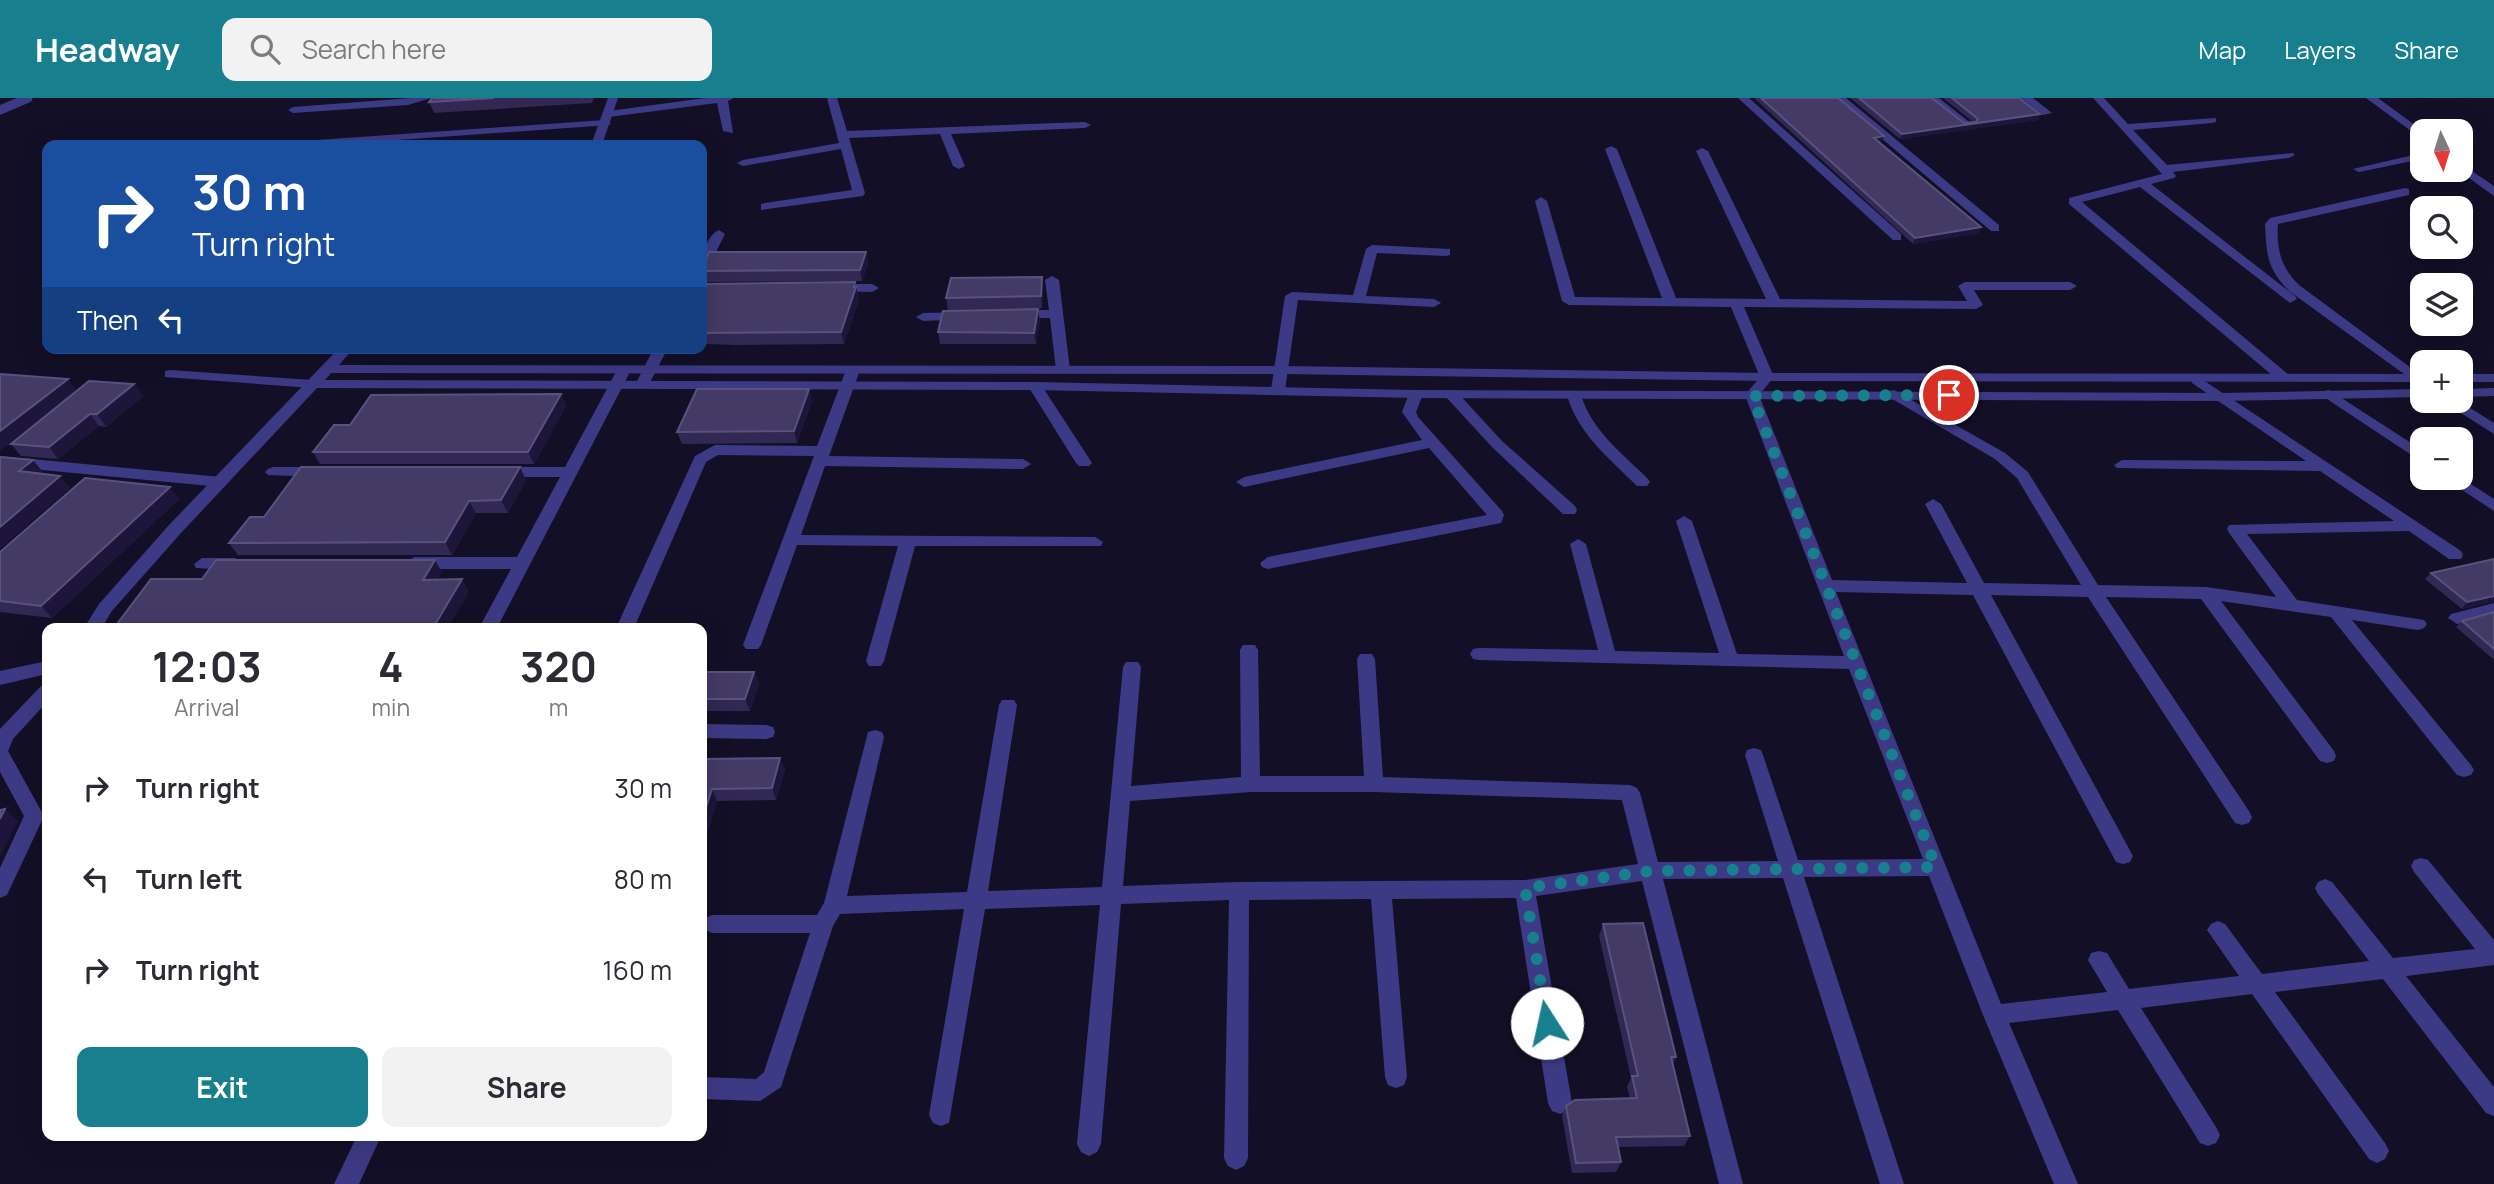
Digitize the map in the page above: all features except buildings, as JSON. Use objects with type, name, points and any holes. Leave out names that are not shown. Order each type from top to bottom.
[{"type":"street","points":[[293,110],[408,102],[426,98]]},
{"type":"street","points":[[598,140],[612,98]]},
{"type":"street","points":[[383,140],[607,119],[729,98]]},
{"type":"street","points":[[765,207],[859,193],[832,98]]},
{"type":"street","points":[[1743,98],[1897,237]]},
{"type":"street","points":[[1839,98],[1995,228]]},
{"type":"street","points":[[1932,98],[1967,125]]},
{"type":"street","points":[[2026,98],[2047,113]]},
{"type":"street","points":[[2098,98],[2166,169],[2169,177],[2073,201],[2284,379]]},
{"type":"street","points":[[2371,98],[2410,127]]},
{"type":"street","points":[[722,99],[729,131]]},
{"type":"street","points":[[2126,127],[2212,120]]},
{"type":"street","points":[[743,163],[845,140],[944,131],[1085,125]]},
{"type":"street","points":[[944,131],[959,166]]},
{"type":"street","points":[[1611,149],[1671,303]]},
{"type":"street","points":[[1702,151],[1775,303]]},
{"type":"street","points":[[2166,169],[2289,155]]},
{"type":"street","points":[[2359,169],[2410,158]]},
{"type":"street","points":[[2473,176],[2494,192]]},
{"type":"street","points":[[2143,183],[2304,310]]},
{"type":"street","points":[[2404,192],[2274,221],[2271,224],[2272,261],[2278,274],[2294,288],[2410,373]]},
{"type":"street","points":[[1541,201],[1569,301],[1976,305],[1965,286],[2070,286]]},
{"type":"street","points":[[707,258],[719,234]]},
{"type":"street","points":[[1359,299],[1372,249],[1446,252]]},
{"type":"street","points":[[1052,280],[1063,370]]},
{"type":"street","points":[[819,288],[872,288]]},
{"type":"street","points":[[1278,390],[1292,296],[1434,303]]},
{"type":"street","points":[[1736,303],[1767,377]]},
{"type":"street","points":[[1003,315],[1056,314]]},
{"type":"street","points":[[923,317],[976,315]]},
{"type":"street","points":[[96,623],[105,608],[341,354]]},
{"type":"street","points":[[642,385],[658,354]]},
{"type":"street","points":[[326,369],[650,369],[1035,386],[1416,394],[2222,397],[2410,393]]},
{"type":"street","points":[[491,623],[624,370]]},
{"type":"street","points":[[170,374],[312,384],[616,385],[1063,370],[2410,380]]},
{"type":"street","points":[[751,645],[851,377]]},
{"type":"street","points":[[1752,396],[1767,377]]},
{"type":"street","points":[[2473,378],[2494,378]]},
{"type":"street","points":[[2197,380],[2455,555]]},
{"type":"street","points":[[1035,386],[1084,463]]},
{"type":"street","points":[[2473,393],[2494,392]]},
{"type":"street","points":[[1268,563],[1495,519],[1496,515],[1411,418],[1409,412],[1416,394]]},
{"type":"street","points":[[1451,394],[1497,444],[1569,510]]},
{"type":"street","points":[[1894,394],[2016,468],[2242,817]]},
{"type":"street","points":[[2329,394],[2410,449]]},
{"type":"street","points":[[1574,395],[1576,409],[1593,432],[1642,482]]},
{"type":"street","points":[[1752,396],[1994,1015],[2066,1184]]},
{"type":"street","points":[[2468,413],[2494,429]]},
{"type":"street","points":[[1244,482],[1431,443]]},
{"type":"street","points":[[0,461],[21,445]]},
{"type":"street","points":[[627,623],[699,459],[715,450],[1023,464]]},
{"type":"street","points":[[0,461],[220,482]]},
{"type":"street","points":[[2122,464],[2322,466]]},
{"type":"street","points":[[84,488],[105,470]]},
{"type":"street","points":[[273,472],[341,472]]},
{"type":"street","points":[[489,472],[570,472]]},
{"type":"street","points":[[2470,490],[2494,506]]},
{"type":"street","points":[[1933,504],[2123,856]]},
{"type":"street","points":[[1684,521],[1730,659]]},
{"type":"street","points":[[2291,605],[2235,529],[2414,526]]},
{"type":"street","points":[[791,540],[1095,542]]},
{"type":"street","points":[[875,661],[908,541]]},
{"type":"street","points":[[1578,544],[1608,656]]},
{"type":"street","points":[[397,563],[522,563]]},
{"type":"street","points":[[202,564],[257,564]]},
{"type":"street","points":[[1826,586],[2206,593],[2418,624]]},
{"type":"street","points":[[2206,593],[2327,756]]},
{"type":"street","points":[[2457,618],[2494,609]]},
{"type":"street","points":[[2335,611],[2464,770]]},
{"type":"street","points":[[1249,650],[1251,784]]},
{"type":"street","points":[[1479,654],[1855,663]]},
{"type":"street","points":[[1366,659],[1374,783]]},
{"type":"street","points":[[1088,1144],[1132,667]]},
{"type":"street","points":[[0,678],[42,669]]},
{"type":"street","points":[[0,748],[6,735],[42,696]]},
{"type":"street","points":[[940,1115],[1008,705]]},
{"type":"street","points":[[707,731],[766,732]]},
{"type":"street","points":[[707,1088],[760,1090],[773,1079],[823,925],[834,905],[875,737]]},
{"type":"street","points":[[0,754],[34,816],[0,889]]},
{"type":"street","points":[[1754,755],[1892,1184]]},
{"type":"street","points":[[1121,794],[1251,784],[1374,783],[1630,793],[1731,1184]]},
{"type":"street","points":[[2421,866],[2494,956]]},
{"type":"street","points":[[834,905],[1239,891],[1525,888],[1651,871],[1936,867]]},
{"type":"street","points":[[1525,888],[1560,1103]]},
{"type":"street","points":[[2325,888],[2494,1105]]},
{"type":"street","points":[[1381,890],[1396,1077]]},
{"type":"street","points":[[1236,1158],[1239,891]]},
{"type":"street","points":[[712,924],[823,925]]},
{"type":"street","points":[[2218,930],[2376,1151]]},
{"type":"street","points":[[1994,1015],[2494,956]]},
{"type":"street","points":[[2099,960],[2208,1135]]},
{"type":"street","points":[[346,1184],[367,1141]]},
{"type":"lane","points":[[0,110],[28,98]]},
{"type":"route","points":[[1547,1023],[1525,888],[1651,871],[1936,867],[1752,396],[1949,395]]}]
